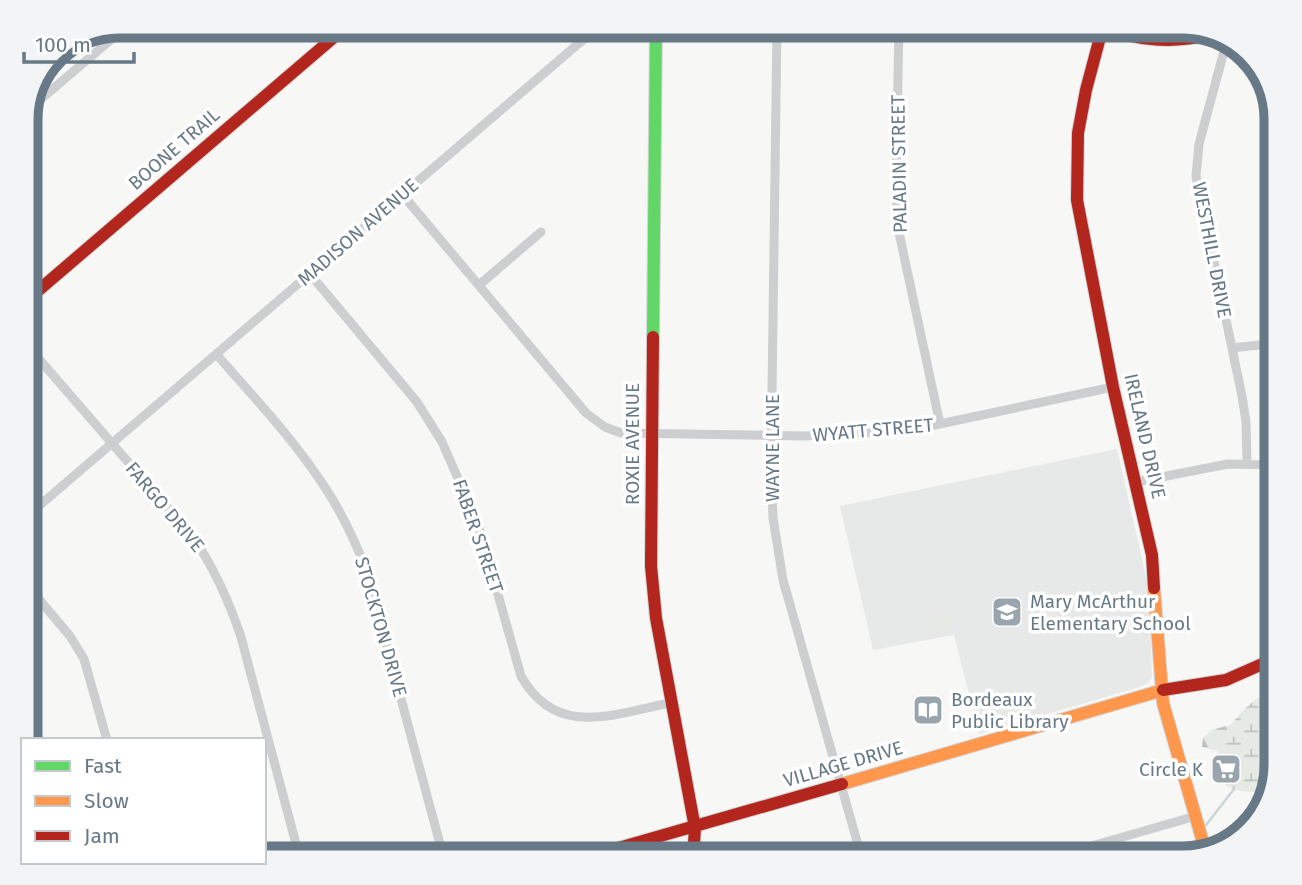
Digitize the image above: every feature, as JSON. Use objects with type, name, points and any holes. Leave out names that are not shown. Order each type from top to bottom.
[{"type":"street","name":"BOONE TRAIL","points":[[39,291],[333,38]]},
{"type":"street","name":"MADISON AVENUE","points":[[39,506],[584,38]]},
{"type":"street","name":"ROXIE AVENUE","points":[[656,38],[650,566],[670,703],[695,828],[694,846]]},
{"type":"street","name":"WAYNE LANE","points":[[777,38],[771,490],[777,550],[858,846]]},
{"type":"street","name":"PALADIN STREET","points":[[899,38],[896,179],[898,228],[940,424]]},
{"type":"street","name":"IRELAND DRIVE","points":[[1100,38],[1079,123],[1075,178],[1077,200],[1112,387],[1152,555],[1163,703],[1203,844]]},
{"type":"street","points":[[1135,38],[1148,41],[1192,39]]},
{"type":"street","points":[[41,98],[106,40]]},
{"type":"street","name":"WESTHILL DRIVE","points":[[1224,50],[1199,144],[1196,176],[1246,422],[1247,463]]},
{"type":"street","name":"WYATT STREET","points":[[401,194],[586,413],[613,431],[651,435],[772,436],[883,432],[940,424],[1112,387]]},
{"type":"street","points":[[479,285],[541,232]]},
{"type":"street","name":"FABER STREET","points":[[310,274],[417,402],[442,442],[478,524],[517,665],[534,696],[552,710],[582,718],[670,703]]},
{"type":"street","points":[[1232,348],[1264,343]]},
{"type":"street","name":"STOCKTON DRIVE","points":[[216,354],[309,464],[357,545],[367,572],[441,846]]},
{"type":"street","name":"FARGO DRIVE","points":[[39,359],[193,537],[224,590],[242,637],[297,846]]},
{"type":"street","points":[[1136,482],[1210,466],[1264,464]]},
{"type":"street","points":[[39,599],[70,636],[84,659],[106,738]]},
{"type":"street","name":"VILLAGE DRIVE","points":[[628,846],[1162,690],[1226,680],[1264,663]]},
{"type":"street","points":[[1104,846],[1196,816]]},
{"type":"shaded area","name":"Mary McArthur Elementary School","points":[[1117,449],[1149,590],[1152,676],[1149,682],[1140,687],[979,734],[954,635],[873,650],[840,506]]},
{"type":"green space","points":[[939,611],[947,615],[950,623],[945,631],[933,633],[926,630],[925,620],[930,613]]},
{"type":"green space","points":[[1264,693],[1264,766],[1259,792],[1252,792],[1227,786],[1217,775],[1215,766],[1222,743],[1234,721]]},
{"type":"green space","points":[[1264,715],[1263,771],[1236,749],[1213,750],[1202,747],[1203,737],[1212,730]]},
{"type":"waterway","points":[[1203,829],[1234,789]]},
{"type":"waterway","points":[[1191,845],[1198,837]]},
{"type":"traffic: fast","points":[[653,337],[656,38]]},
{"type":"traffic: slow","points":[[1154,588],[1163,703],[1203,844]]},
{"type":"traffic: slow","points":[[842,784],[1163,690]]},
{"type":"traffic: jam","points":[[39,290],[333,38]]},
{"type":"traffic: jam","points":[[1100,38],[1078,133],[1077,200],[1113,387],[1152,555],[1154,588]]},
{"type":"traffic: jam","points":[[1143,38],[1187,38]]},
{"type":"traffic: jam","points":[[653,337],[651,566],[656,618],[695,828],[694,846]]},
{"type":"traffic: jam","points":[[1163,690],[1226,680],[1264,663]]},
{"type":"traffic: jam","points":[[625,846],[842,784]]},
{"type":"place","name":"Mary McArthur Elementary School","points":[[1007,612]]},
{"type":"place","name":"Bordeaux Public Library","points":[[928,710]]},
{"type":"place","name":"Circle K","points":[[1226,769]]}]
